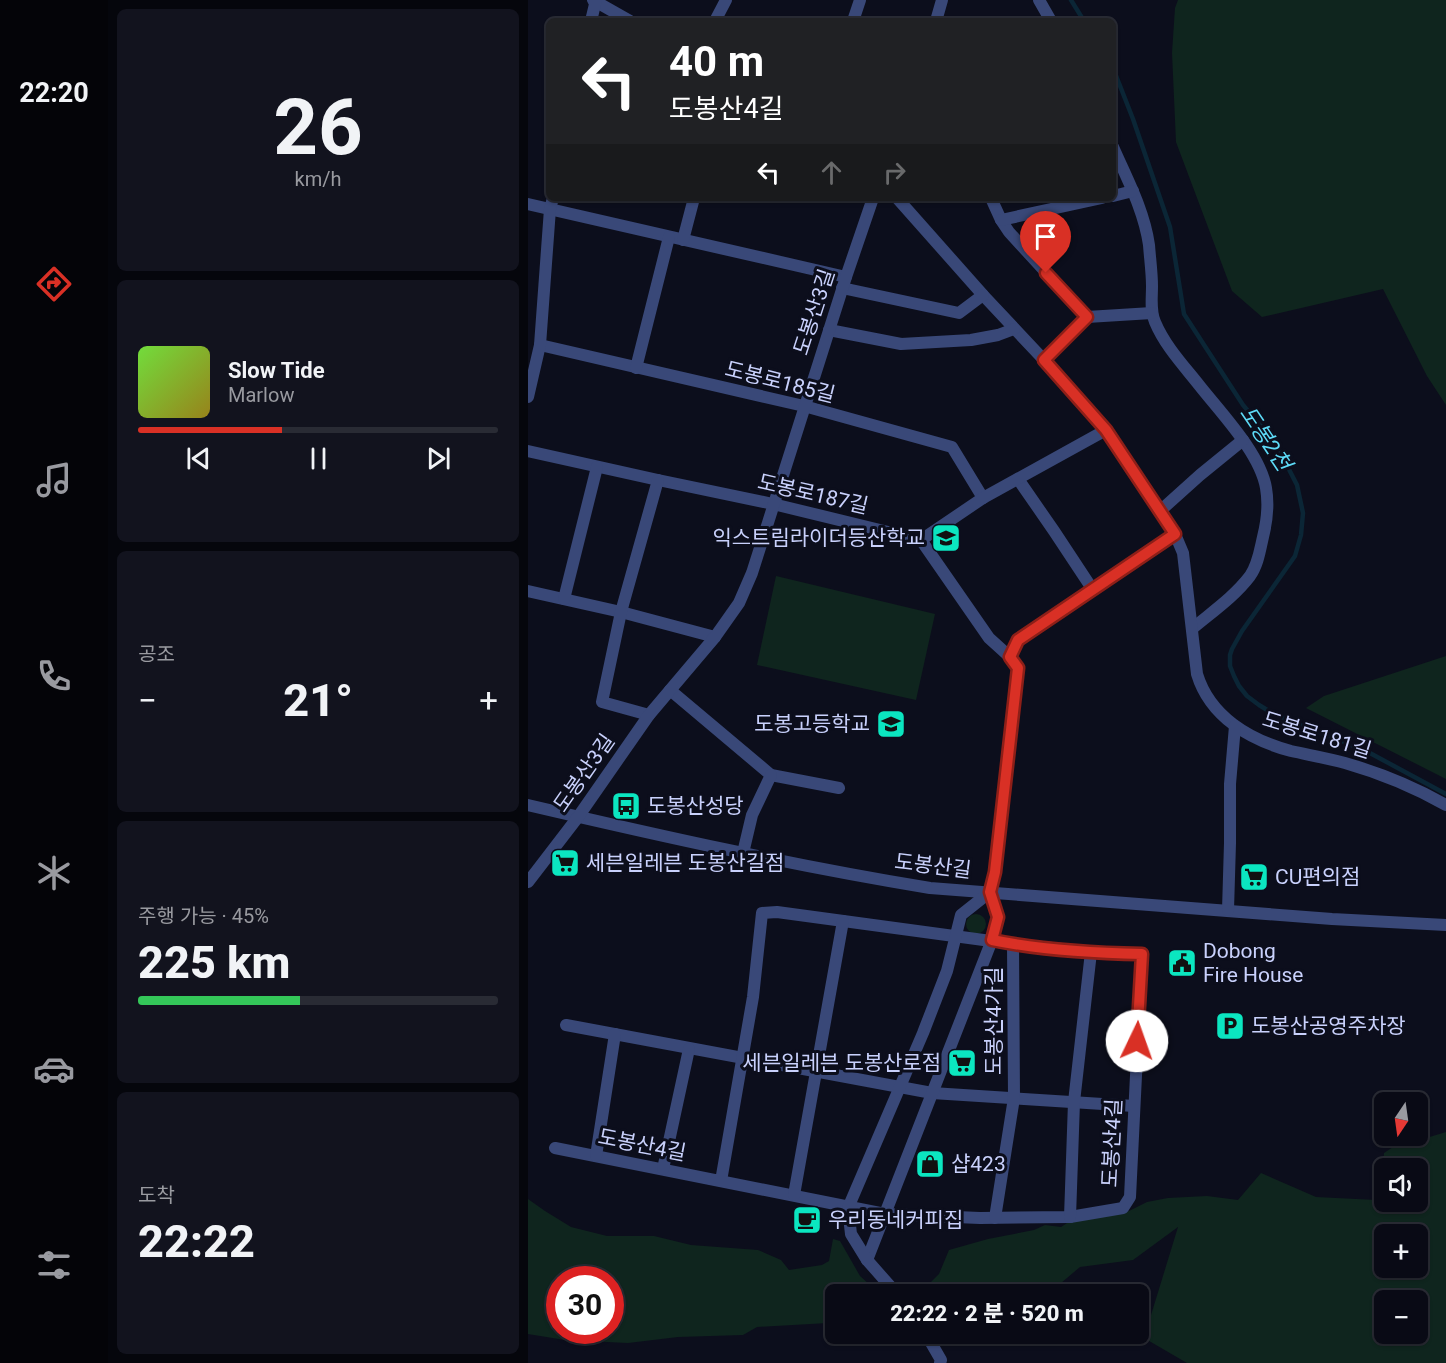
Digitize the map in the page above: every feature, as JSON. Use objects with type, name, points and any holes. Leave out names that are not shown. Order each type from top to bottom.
[{"type":"street","points":[[592,18],[595,0],[625,18]]},
{"type":"street","points":[[717,18],[726,0]]},
{"type":"street","points":[[854,18],[861,0]]},
{"type":"street","points":[[937,18],[942,0]]},
{"type":"street","points":[[1039,0],[1049,18]]},
{"type":"street","points":[[1116,154],[1143,218],[1149,245],[1152,313],[1157,327],[1165,341],[1243,440],[1255,459],[1266,488],[1267,510],[1260,551],[1253,572],[1228,599],[1193,628]]},
{"type":"street","points":[[1116,195],[1133,191]]},
{"type":"street","points":[[683,240],[693,201]]},
{"type":"street","name":"도봉산3길","points":[[528,882],[578,817],[649,715],[715,637],[739,603],[752,573],[872,201]]},
{"type":"street","name":"도봉로181길","points":[[900,201],[1106,430],[1175,534],[1185,563],[1197,674],[1199,682],[1220,714],[1234,726],[1255,738],[1341,762],[1397,781],[1446,805]]},
{"type":"street","points":[[992,201],[1001,220],[1017,242],[1087,317]]},
{"type":"street","points":[[1001,220],[1088,201]]},
{"type":"street","points":[[528,204],[551,203],[669,237],[959,313],[983,295]]},
{"type":"street","points":[[528,397],[540,345],[551,203]]},
{"type":"street","points":[[636,368],[669,237]]},
{"type":"street","points":[[1044,360],[1087,317],[1152,313]]},
{"type":"street","points":[[829,330],[901,344],[971,340],[998,335],[1014,329]]},
{"type":"street","name":"도봉로185길","points":[[540,345],[804,406],[952,447],[982,498]]},
{"type":"street","points":[[867,1260],[992,940],[998,917],[990,892],[995,872],[1018,668],[1010,657],[989,638],[921,540],[982,498],[1106,430]]},
{"type":"street","points":[[1160,511],[1243,440]]},
{"type":"street","name":"도봉로187길","points":[[528,451],[773,504],[921,540]]},
{"type":"street","points":[[564,599],[597,467]]},
{"type":"street","points":[[1018,478],[1093,590]]},
{"type":"street","name":"도봉산3길","points":[[649,715],[602,702],[621,612],[658,480]]},
{"type":"street","points":[[1010,657],[1018,640],[1175,534]]},
{"type":"street","points":[[528,591],[621,612],[715,637]]},
{"type":"street","points":[[670,690],[771,775],[839,789]]},
{"type":"street","points":[[1228,910],[1230,784],[1234,726]]},
{"type":"street","points":[[743,853],[752,815],[771,775]]},
{"type":"street","name":"도봉산길","points":[[528,805],[743,853],[930,888],[1332,919],[1446,925]]},
{"type":"street","points":[[888,1284],[867,1260],[851,1234],[848,1208],[901,1088],[943,980],[961,915],[990,892]]},
{"type":"street","name":"도봉산4길","points":[[555,1148],[885,1214],[995,1218],[1070,1217],[1123,1208],[1130,1197],[1142,954],[1013,945],[992,940],[777,912],[762,913],[753,997],[721,1180]]},
{"type":"street","points":[[794,1195],[843,921]]},
{"type":"street","name":"도봉산4가길","points":[[995,1218],[1014,1098],[1013,945]]},
{"type":"street","points":[[1070,1217],[1074,1102],[1091,952]]},
{"type":"street","name":"도봉산4가길","points":[[566,1025],[932,1093],[1134,1106]]},
{"type":"street","points":[[596,1156],[615,1034]]},
{"type":"street","points":[[663,1169],[689,1049]]},
{"type":"street","points":[[932,1344],[941,1360],[940,1363]]},
{"type":"green space","points":[[1178,0],[1446,0],[1446,405],[1427,376],[1383,289],[1262,317],[1232,291],[1176,142],[1172,53],[1175,8]]},
{"type":"green space","points":[[776,576],[935,614],[916,700],[757,665]]},
{"type":"green space","points":[[1446,656],[1446,779],[1306,708],[1324,696]]},
{"type":"green space","points":[[976,914],[983,917],[986,924],[983,931],[976,934],[969,931],[966,924],[969,917]]},
{"type":"green space","points":[[1446,1132],[1446,1363],[1187,1363],[1149,1341],[1149,1322],[1178,1227],[1133,1260],[1080,1267],[1060,1284],[927,1284],[939,1274],[949,1250],[1034,1230],[1045,1225],[1061,1227],[1078,1216],[1129,1211],[1147,1202],[1168,1198],[1207,1196],[1238,1200],[1261,1173],[1316,1197],[1374,1200],[1374,1212],[1428,1212],[1428,1158],[1384,1158],[1384,1153],[1394,1146],[1428,1146],[1428,1137]]},
{"type":"green space","points":[[528,1199],[571,1227],[607,1236],[654,1236],[691,1245],[758,1250],[781,1260],[789,1270],[822,1265],[829,1261],[833,1239],[840,1241],[860,1276],[869,1284],[825,1284],[825,1323],[757,1327],[743,1335],[678,1337],[624,1343],[624,1266],[546,1266],[546,1337],[528,1334]]},
{"type":"waterway","name":"도봉2천","points":[[1071,0],[1082,18]]},
{"type":"waterway","name":"도봉2천","points":[[1116,76],[1170,227],[1184,314],[1243,405],[1276,444],[1297,485],[1303,513],[1301,535],[1295,556],[1242,631],[1232,649],[1230,666],[1234,676],[1247,696],[1272,713],[1368,752],[1446,794]]},
{"type":"place","name":"익스트림라이더등산학교","points":[[946,538]]},
{"type":"place","name":"도봉고등학교","points":[[891,724]]},
{"type":"place","name":"도봉산성당","points":[[626,806]]},
{"type":"place","name":"세븐일레븐 도봉산길점","points":[[565,863]]},
{"type":"place","name":"CU편의점","points":[[1254,877]]},
{"type":"place","name":"Dobong Fire House","points":[[1182,963]]},
{"type":"place","name":"도봉산공영주차장","points":[[1230,1026]]},
{"type":"place","name":"세븐일레븐 도봉산로점","points":[[962,1063]]},
{"type":"place","name":"샵423","points":[[930,1164]]},
{"type":"place","name":"우리동네커피집","points":[[807,1220]]},
{"type":"route","points":[[1046,273],[1087,317],[1044,360],[1106,430],[1175,534],[1018,640],[1010,657],[1018,668],[995,872],[990,892],[998,917],[992,940],[1013,945],[1142,954],[1137,1041]]}]
